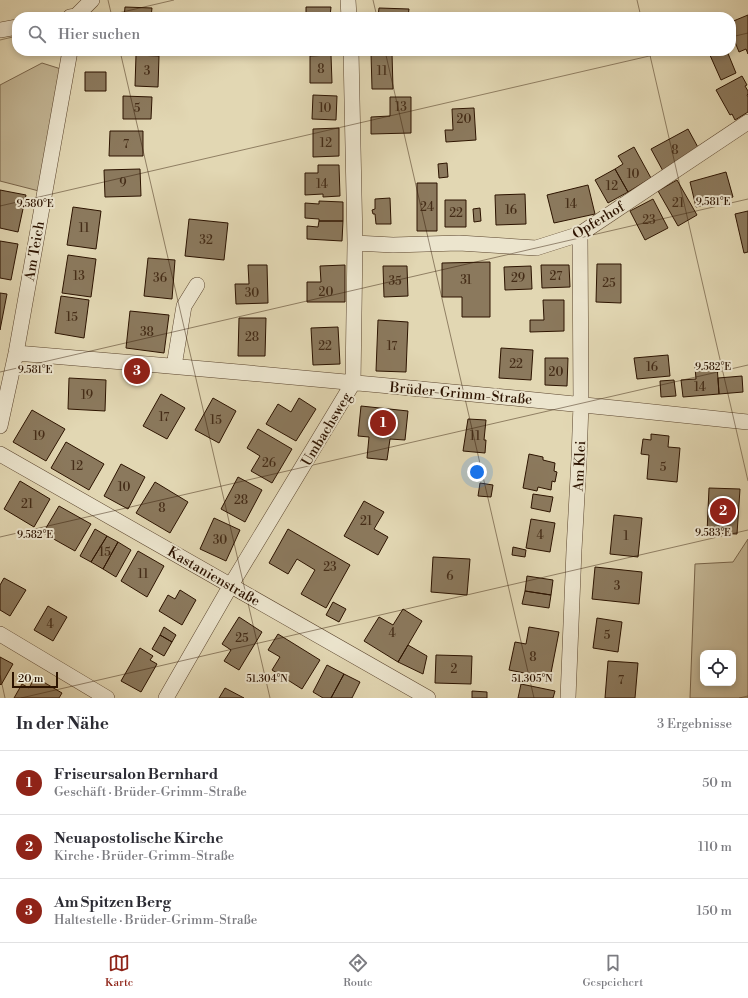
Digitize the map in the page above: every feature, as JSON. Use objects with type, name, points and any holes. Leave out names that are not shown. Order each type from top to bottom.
[{"type":"street","points":[[79,12],[92,0]]},
{"type":"street","points":[[348,0],[349,12]]},
{"type":"street","points":[[0,30],[12,28]]},
{"type":"street","name":"Am Teich","points":[[0,426],[16,353],[69,56]]},
{"type":"street","name":"Umbachsweg","points":[[166,698],[231,585],[354,383],[355,243],[351,56]]},
{"type":"street","name":"Opferhof","points":[[355,243],[393,245],[459,243],[536,248],[580,234],[748,122]]},
{"type":"street","name":"Am Klei","points":[[568,698],[581,404],[580,234]]},
{"type":"street","points":[[174,366],[184,306],[197,285]]},
{"type":"street","name":"Brüder-Grimm-Straße","points":[[16,353],[174,366],[581,404],[748,422]]},
{"type":"street","name":"Kastanienstraße","points":[[0,454],[428,698]]},
{"type":"street","points":[[0,634],[107,698]]},
{"type":"shaded area","points":[[42,63],[61,69],[39,191],[0,181],[0,85]]},
{"type":"shaded area","points":[[748,539],[748,698],[690,698],[695,564],[733,562]]},
{"type":"building","points":[[125,7],[152,8],[152,12],[124,12]]},
{"type":"building","points":[[306,7],[331,7],[330,12],[306,12]]},
{"type":"building","points":[[379,8],[409,9],[409,12],[379,12]]},
{"type":"building","points":[[748,15],[748,54],[746,49],[739,52],[736,44],[736,20]]},
{"type":"building","points":[[136,56],[159,56],[158,87],[135,86]]},
{"type":"building","points":[[310,56],[331,56],[332,83],[310,83]]},
{"type":"building","points":[[371,56],[392,56],[393,89],[372,89]]},
{"type":"building","points":[[710,56],[729,56],[736,73],[721,80]]},
{"type":"building","points":[[85,72],[106,72],[106,91],[85,91]]},
{"type":"building","points":[[742,76],[747,85],[745,86],[748,91],[748,112],[735,120],[732,114],[730,115],[716,90]]},
{"type":"building","points":[[313,95],[337,96],[336,120],[312,119]]},
{"type":"building","points":[[123,96],[152,97],[151,119],[123,119]]},
{"type":"building","points":[[390,97],[411,97],[411,133],[371,134],[371,117],[390,116]]},
{"type":"building","points":[[474,108],[476,140],[446,142],[445,130],[453,130],[452,109]]},
{"type":"building","points":[[339,128],[339,156],[313,157],[313,129]]},
{"type":"building","points":[[688,129],[700,151],[663,171],[651,149]]},
{"type":"building","points":[[110,131],[143,131],[143,156],[109,156]]},
{"type":"building","points":[[634,147],[651,178],[628,192],[615,169],[623,164],[618,156]]},
{"type":"building","points":[[447,163],[448,177],[439,178],[438,164]]},
{"type":"building","points":[[318,165],[339,165],[340,196],[323,197],[323,194],[305,195],[305,173],[318,173]]},
{"type":"building","points":[[140,169],[141,196],[105,197],[104,170]]},
{"type":"building","points":[[615,169],[628,192],[608,203],[595,180]]},
{"type":"building","points":[[726,172],[733,197],[696,207],[690,182]]},
{"type":"building","points":[[677,180],[697,215],[678,226],[658,191]]},
{"type":"building","points":[[417,183],[437,183],[437,231],[417,231]]},
{"type":"building","points":[[588,185],[595,214],[554,223],[547,195]]},
{"type":"building","points":[[0,190],[26,195],[18,232],[0,228]]},
{"type":"building","points":[[525,194],[526,224],[496,225],[495,195]]},
{"type":"building","points":[[390,198],[391,224],[376,224],[375,214],[373,214],[372,210],[375,209],[375,199]]},
{"type":"building","points":[[653,199],[668,228],[645,240],[630,211]]},
{"type":"building","points":[[445,200],[466,200],[466,227],[445,227]]},
{"type":"building","points":[[319,201],[343,202],[343,221],[319,221],[319,219],[305,218],[305,203],[319,204]]},
{"type":"building","points":[[73,207],[101,211],[96,249],[67,245]]},
{"type":"building","points":[[480,208],[481,221],[474,222],[473,209]]},
{"type":"building","points":[[748,211],[748,252],[744,253],[735,214]]},
{"type":"building","points":[[189,219],[228,223],[224,260],[185,256]]},
{"type":"building","points":[[319,221],[343,221],[342,241],[307,239],[307,226],[318,227]]},
{"type":"building","points":[[0,241],[18,244],[11,280],[0,278]]},
{"type":"building","points":[[68,255],[96,259],[91,297],[62,293]]},
{"type":"building","points":[[148,258],[175,260],[172,299],[144,296]]},
{"type":"building","points":[[490,262],[490,317],[462,317],[462,297],[442,297],[442,263]]},
{"type":"building","points":[[597,264],[621,264],[621,303],[596,302]]},
{"type":"building","points":[[248,265],[267,265],[268,303],[236,304],[235,284],[249,284]]},
{"type":"building","points":[[345,265],[345,302],[307,302],[307,282],[321,282],[320,266]]},
{"type":"building","points":[[541,265],[569,265],[570,287],[542,288]]},
{"type":"building","points":[[383,266],[407,266],[408,296],[384,297]]},
{"type":"building","points":[[531,266],[532,289],[505,290],[504,267]]},
{"type":"building","points":[[0,293],[7,294],[0,330]]},
{"type":"building","points":[[61,296],[89,300],[84,338],[55,333]]},
{"type":"building","points":[[543,300],[564,300],[564,331],[530,332],[530,320],[544,320]]},
{"type":"building","points":[[130,311],[169,315],[164,353],[126,348]]},
{"type":"building","points":[[239,318],[266,318],[265,356],[238,356]]},
{"type":"building","points":[[378,320],[408,322],[406,372],[376,371]]},
{"type":"building","points":[[338,327],[340,364],[313,365],[311,328]]},
{"type":"building","points":[[501,348],[533,350],[531,380],[499,378]]},
{"type":"building","points":[[668,355],[670,376],[637,379],[634,358]]},
{"type":"building","points":[[545,358],[568,358],[567,386],[545,385]]},
{"type":"building","points":[[717,365],[719,394],[683,397],[681,380],[696,379],[695,367]]},
{"type":"building","points":[[742,376],[743,392],[719,394],[718,378]]},
{"type":"building","points":[[69,378],[106,380],[105,411],[68,409]]},
{"type":"building","points":[[674,380],[676,396],[661,397],[660,381]]},
{"type":"building","points":[[161,394],[185,408],[167,439],[143,426]]},
{"type":"building","points":[[213,398],[236,411],[219,443],[195,430]]},
{"type":"building","points":[[299,398],[316,409],[296,441],[266,424],[278,404],[291,412]]},
{"type":"building","points":[[361,406],[408,411],[405,440],[390,439],[387,460],[367,458],[369,437],[358,436]]},
{"type":"building","points":[[32,410],[65,429],[46,461],[13,442]]},
{"type":"building","points":[[468,419],[486,420],[484,440],[486,440],[485,453],[463,451]]},
{"type":"building","points":[[258,429],[292,449],[272,483],[251,471],[260,456],[247,448]]},
{"type":"building","points":[[651,434],[669,436],[668,447],[680,448],[677,482],[647,479],[649,455],[641,454],[643,439],[651,440]]},
{"type":"building","points":[[66,442],[104,464],[89,490],[51,468]]},
{"type":"building","points":[[529,454],[543,457],[543,460],[555,463],[554,471],[557,472],[555,482],[552,481],[551,490],[538,487],[537,491],[523,488]]},
{"type":"building","points":[[121,464],[145,477],[128,509],[104,496]]},
{"type":"building","points":[[238,477],[262,490],[245,522],[221,509]]},
{"type":"building","points":[[20,481],[50,499],[34,527],[4,509]]},
{"type":"building","points":[[155,482],[188,502],[170,533],[136,513]]},
{"type":"building","points":[[480,483],[493,485],[491,497],[478,496]]},
{"type":"building","points":[[709,488],[740,489],[737,534],[707,533]]},
{"type":"building","points":[[533,494],[553,497],[550,512],[531,508]]},
{"type":"building","points":[[364,501],[384,512],[374,529],[388,537],[378,555],[344,536]]},
{"type":"building","points":[[59,506],[91,524],[75,551],[43,533]]},
{"type":"building","points":[[614,515],[642,518],[638,557],[610,554]]},
{"type":"building","points":[[214,518],[240,530],[226,561],[200,549]]},
{"type":"building","points":[[531,519],[555,523],[550,552],[526,548]]},
{"type":"building","points":[[95,529],[107,536],[91,562],[80,556]]},
{"type":"building","points":[[288,529],[350,565],[326,608],[301,594],[315,570],[297,559],[288,574],[269,563]]},
{"type":"building","points":[[107,536],[118,542],[103,569],[91,562]]},
{"type":"building","points":[[118,542],[131,550],[116,577],[103,569]]},
{"type":"building","points":[[513,547],[526,550],[525,557],[512,555]]},
{"type":"building","points":[[138,551],[164,566],[147,597],[121,581]]},
{"type":"building","points":[[433,557],[470,559],[467,595],[431,592]]},
{"type":"building","points":[[595,567],[642,572],[639,604],[592,599]]},
{"type":"building","points":[[527,576],[553,580],[551,595],[525,591]]},
{"type":"building","points":[[4,578],[26,590],[10,616],[0,610],[0,585]]},
{"type":"building","points":[[180,590],[196,600],[182,625],[159,611],[168,595],[175,599]]},
{"type":"building","points":[[525,591],[551,595],[549,608],[522,604]]},
{"type":"building","points":[[333,602],[346,609],[339,622],[326,615]]},
{"type":"building","points":[[48,606],[67,617],[53,641],[34,630]]},
{"type":"building","points":[[403,609],[422,621],[398,662],[364,641],[379,617],[393,625]]},
{"type":"building","points":[[239,617],[262,632],[239,670],[224,661],[231,650],[222,644]]},
{"type":"building","points":[[597,618],[622,622],[618,652],[593,648]]},
{"type":"building","points":[[164,627],[176,635],[172,642],[160,635]]},
{"type":"building","points":[[529,627],[559,632],[550,678],[509,670],[515,642],[526,644]]},
{"type":"building","points":[[278,634],[320,660],[302,689],[272,670],[280,657],[268,650]]},
{"type":"building","points":[[160,635],[172,642],[164,656],[152,649]]},
{"type":"building","points":[[408,645],[427,656],[423,674],[398,662]]},
{"type":"building","points":[[140,648],[153,656],[150,660],[157,664],[141,692],[121,681]]},
{"type":"building","points":[[436,655],[472,656],[471,684],[435,683]]},
{"type":"building","points":[[0,657],[13,664],[1,685],[0,684]]},
{"type":"building","points":[[608,661],[638,663],[635,698],[605,698]]},
{"type":"building","points":[[327,665],[344,674],[331,698],[323,698],[313,692]]},
{"type":"building","points":[[344,674],[360,682],[352,698],[331,698]]},
{"type":"building","points":[[35,677],[62,693],[59,698],[14,698],[22,684],[29,688]]},
{"type":"building","points":[[521,684],[555,691],[553,698],[518,698]]},
{"type":"building","points":[[225,688],[244,698],[219,698]]},
{"type":"building","points":[[472,691],[487,692],[487,698],[472,698]]},
{"type":"place","name":"Am Spitzen Berg","points":[[137,371]]},
{"type":"place","name":"Friseursalon Bernhard","points":[[383,423]]},
{"type":"place","name":"Neuapostolische Kirche","points":[[723,511]]}]
